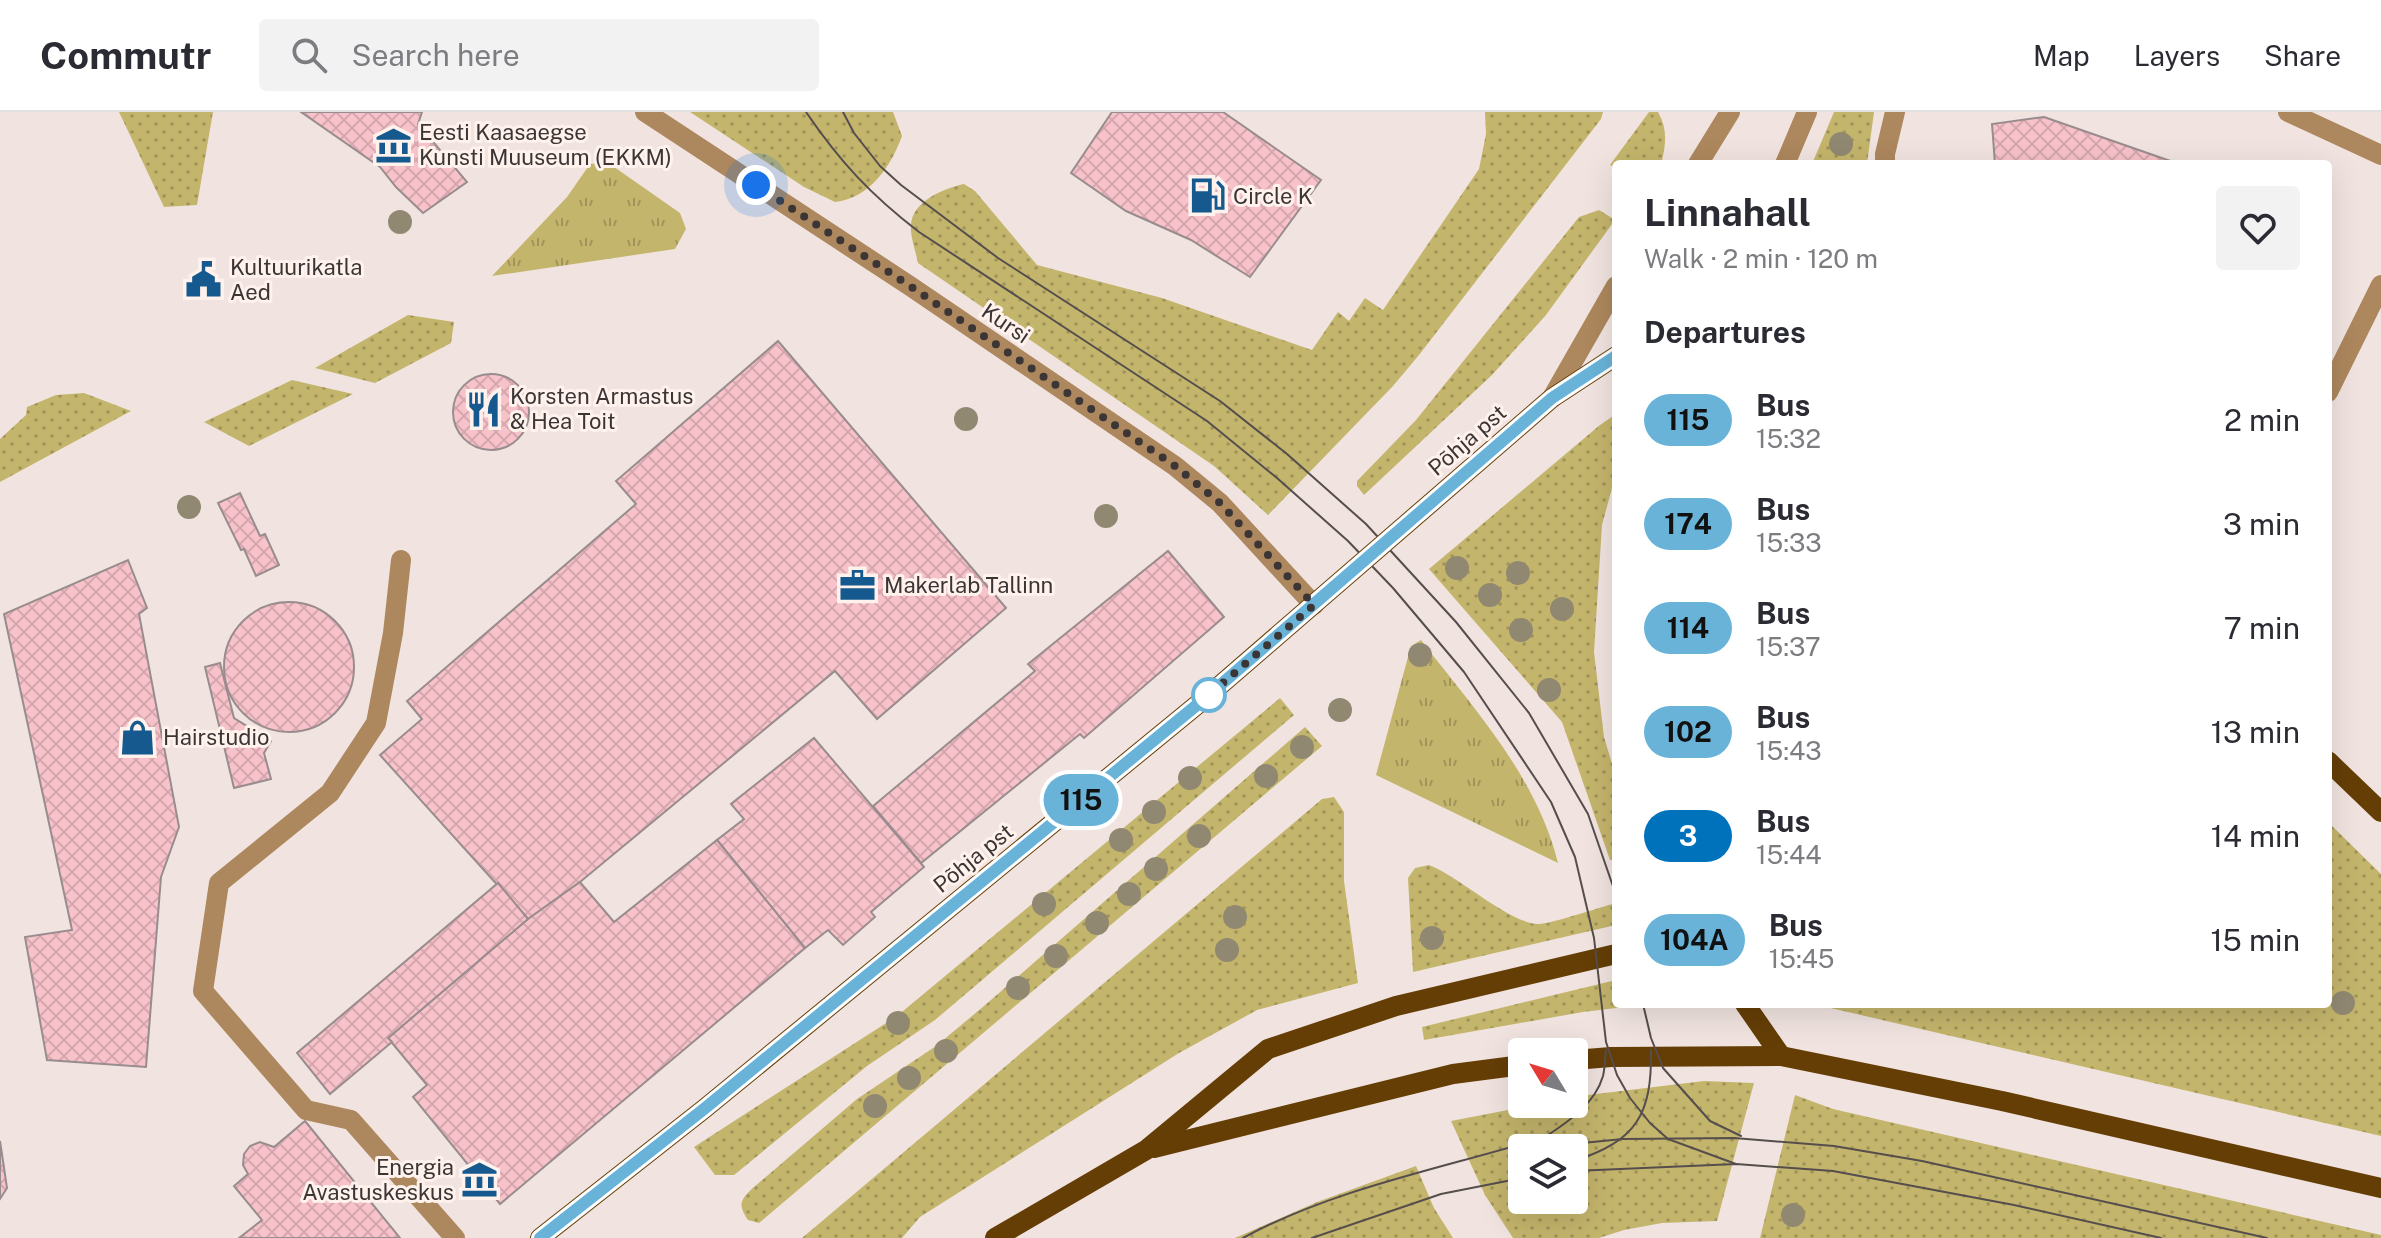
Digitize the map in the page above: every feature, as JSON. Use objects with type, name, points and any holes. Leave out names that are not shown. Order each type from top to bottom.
[{"type":"main road","name":"Põhja pst","points":[[540,1238],[765,1060],[1203,700],[1552,398],[1612,359]]},
{"type":"main road","points":[[2332,765],[2381,812]]},
{"type":"main road","points":[[995,1238],[1146,1150],[1268,1049],[1396,1006],[1612,955]]},
{"type":"main road","points":[[1748,1008],[1781,1056]]},
{"type":"main road","points":[[1588,1059],[1781,1056],[2002,1101],[2381,1188]]},
{"type":"main road","points":[[1146,1150],[1453,1074],[1508,1067]]},
{"type":"main road","points":[[1024,1238],[1033,1215]]},
{"type":"street","name":"Kursi","points":[[645,112],[910,286],[1175,466],[1220,503],[1314,605]]},
{"type":"street","points":[[1700,160],[1730,112]]},
{"type":"street","points":[[1787,160],[1807,112]]},
{"type":"street","points":[[1885,160],[1895,112]]},
{"type":"street","points":[[2288,112],[2381,155]]},
{"type":"street","points":[[2332,384],[2381,285]]},
{"type":"street","points":[[1552,398],[1612,293]]},
{"type":"street","points":[[401,560],[393,633],[376,723],[330,793],[219,883],[203,991],[306,1110],[351,1120],[455,1238]]},
{"type":"green space","points":[[119,112],[213,112],[197,205],[164,207]]},
{"type":"green space","points":[[690,112],[893,112],[902,136],[878,179],[859,194],[835,202],[804,187]]},
{"type":"green space","points":[[1485,112],[1603,112],[1601,119],[1419,355],[1268,515],[1214,466],[918,263],[912,239],[913,217],[917,209],[939,192],[964,184],[975,191],[1037,265],[1162,298],[1312,350],[1338,312],[1349,321],[1365,298],[1383,310],[1479,169],[1486,134]]},
{"type":"green space","points":[[1649,112],[1658,112],[1665,131],[1662,160],[1614,160]]},
{"type":"green space","points":[[1834,112],[1874,112],[1868,160],[1814,160]]},
{"type":"green space","points":[[607,162],[680,213],[686,229],[675,249],[492,276],[567,197],[590,164]]},
{"type":"green space","points":[[1599,210],[1612,218],[1612,224],[1546,315],[1492,375],[1364,495],[1357,481],[1416,420],[1579,217]]},
{"type":"green space","points":[[408,315],[454,322],[451,343],[375,383],[315,368]]},
{"type":"green space","points":[[292,380],[353,394],[249,446],[204,422]]},
{"type":"green space","points":[[84,393],[131,411],[0,482],[0,439],[26,415],[27,407],[56,395]]},
{"type":"green space","points":[[1612,417],[1612,488],[1602,525],[1594,652],[1604,737],[1612,764],[1610,860],[1562,722],[1429,569]]},
{"type":"green space","points":[[1421,640],[1502,745],[1535,802],[1558,863],[1376,775],[1411,646]]},
{"type":"green space","points":[[1280,698],[1294,715],[935,1020],[867,1066],[734,1175],[715,1175],[694,1147],[897,1016]]},
{"type":"green space","points":[[1305,727],[1322,746],[759,1223],[748,1220],[742,1210],[742,1202],[754,1187],[857,1099],[936,1046],[984,1006]]},
{"type":"green space","points":[[1334,797],[1344,812],[1344,881],[1358,983],[1257,1010],[1179,1053],[920,1217],[902,1238],[802,1238],[1322,799]]},
{"type":"green space","points":[[2332,826],[2381,874],[2381,1136],[1831,1008],[2332,1008]]},
{"type":"green space","points":[[1429,865],[1526,922],[1544,923],[1612,904],[1612,926],[1413,972],[1408,878],[1415,868]]},
{"type":"green space","points":[[1612,981],[1612,1008],[1616,1008],[1424,1040],[1422,1027]]},
{"type":"green space","points":[[1704,1081],[1754,1083],[1717,1221],[1662,1223],[1599,1238],[1513,1238],[1485,1195],[1451,1121],[1508,1110],[1508,1118],[1588,1118],[1588,1095]]},
{"type":"green space","points":[[1795,1095],[1833,1109],[2381,1235],[2381,1238],[1760,1238]]},
{"type":"green space","points":[[1416,1166],[1434,1208],[1453,1238],[1235,1238],[1317,1202]]},
{"type":"building","name":"Eesti Kaasaegse Kunsti Muuseum (EKKM)","points":[[301,112],[422,112],[418,124],[467,182],[423,213],[380,167]]},
{"type":"building","name":"Circle K","points":[[1112,112],[1223,112],[1321,180],[1250,277],[1191,240],[1126,211],[1071,173]]},
{"type":"building","points":[[2044,117],[2168,160],[1995,160],[1992,124]]},
{"type":"building","points":[[778,341],[1006,608],[877,719],[835,671],[580,882],[528,919],[380,755],[422,719],[407,701],[636,504],[616,481]]},
{"type":"building","points":[[484,374],[498,374],[512,380],[523,391],[529,412],[526,427],[518,439],[498,450],[484,450],[470,444],[459,433],[453,419],[453,405],[459,391],[470,380]]},
{"type":"building","points":[[240,493],[260,536],[265,534],[279,565],[256,576],[218,503]]},
{"type":"building","points":[[1168,551],[1224,617],[1084,738],[1080,734],[921,863],[873,806],[1035,671],[1028,664]]},
{"type":"building","points":[[128,560],[147,608],[139,614],[179,827],[161,877],[146,1067],[47,1060],[25,937],[72,930],[4,614]]},
{"type":"building","points":[[289,602],[314,607],[335,621],[349,642],[354,667],[349,692],[335,713],[314,727],[289,732],[264,727],[243,713],[229,692],[224,667],[229,642],[243,621],[264,607]]},
{"type":"building","points":[[220,663],[234,718],[271,741],[264,753],[271,779],[234,788],[205,667]]},
{"type":"building","points":[[814,738],[924,867],[871,912],[875,917],[843,945],[828,930],[805,948],[717,840],[744,819],[731,804]]},
{"type":"building","points":[[717,840],[805,948],[500,1204],[413,1097],[427,1085],[388,1038],[528,919],[580,882],[614,922]]},
{"type":"building","points":[[498,883],[528,919],[388,1038],[392,1042],[330,1094],[297,1053]]},
{"type":"building","points":[[305,1121],[400,1238],[239,1238],[262,1220],[234,1186],[248,1174],[243,1165],[244,1154],[250,1146],[260,1142],[274,1147]]},
{"type":"building","points":[[0,1141],[7,1188],[0,1199]]},
{"type":"tram line","points":[[806,112],[857,177],[919,232],[1207,421],[1348,541],[1393,588],[1464,672],[1551,802],[1575,857],[1594,938],[1606,1042],[1617,1075],[1630,1098],[1668,1139],[1736,1164]]},
{"type":"tram line","points":[[843,112],[854,133],[880,166],[901,185],[998,258],[1220,401],[1287,454],[1366,524],[1456,622],[1529,713],[1588,814],[1612,883]]},
{"type":"tram line","points":[[1644,1008],[1663,1068],[1710,1121],[1741,1136]]},
{"type":"tram line","points":[[1243,1238],[1315,1205],[1353,1192],[1545,1137],[1571,1118],[1594,1095],[1603,1076],[1606,1050]]},
{"type":"tram line","points":[[1588,1156],[1613,1144],[1636,1122],[1648,1092],[1651,1050]]},
{"type":"tram line","points":[[1588,1142],[1734,1138],[1834,1146],[1922,1161],[2267,1238]]},
{"type":"tram line","points":[[1588,1170],[1736,1164],[1833,1171],[2014,1205],[2161,1238]]},
{"type":"tram line","points":[[1312,1238],[1441,1194],[1508,1181]]},
{"type":"bus line","name":"115","points":[[540,1238],[704,1109],[1203,700],[1552,398],[1612,359]]},
{"type":"place","name":"Eesti Kaasaegse Kunsti Muuseum (EKKM)","points":[[393,145]]},
{"type":"place","name":"Circle K","points":[[1207,196]]},
{"type":"place","name":"Kultuurikatla Aed","points":[[204,280]]},
{"type":"place","name":"Korsten Armastus & Hea Toit","points":[[484,409]]},
{"type":"place","name":"Makerlab Tallinn","points":[[858,585]]},
{"type":"place","name":"Hairstudio","points":[[137,737]]},
{"type":"place","name":"Energia Avastuskeskus","points":[[480,1180]]},
{"type":"route","points":[[756,185],[1175,466],[1220,503],[1314,605],[1203,700],[1209,695]]}]
